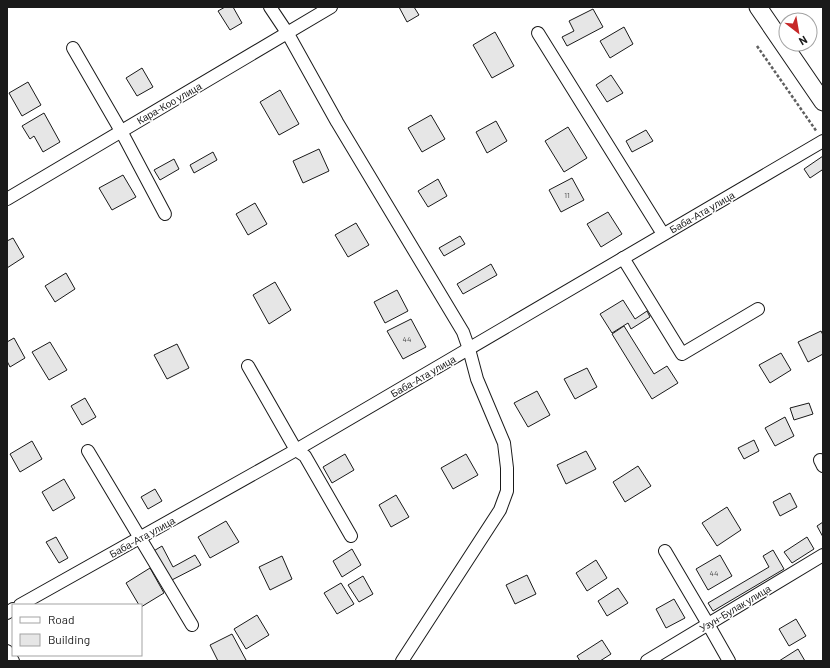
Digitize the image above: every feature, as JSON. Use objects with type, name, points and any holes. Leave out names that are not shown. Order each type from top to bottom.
[{"type":"street","points":[[270,7],[288,34],[337,122],[463,332],[477,379],[504,443],[507,468],[507,491],[500,510],[402,661]]},
{"type":"street","name":"Кара-Коо улица","points":[[7,199],[332,7]]},
{"type":"street","points":[[758,7],[823,102]]},
{"type":"street","points":[[538,33],[663,234]]},
{"type":"street","points":[[73,48],[121,131],[165,214]]},
{"type":"street","name":"Баба-Ата улица","points":[[22,604],[296,450],[623,258],[821,138]]},
{"type":"street","points":[[623,258],[682,354],[758,308]]},
{"type":"street","points":[[248,366],[296,450],[305,456],[351,536]]},
{"type":"street","points":[[88,451],[192,625]]},
{"type":"street","points":[[665,551],[728,661]]},
{"type":"street","name":"Узун-Булак улица","points":[[647,661],[823,555]]},
{"type":"street","points":[[7,651],[13,661]]},
{"type":"path","points":[[757,46],[821,138]]},
{"type":"building","points":[[225,7],[233,7],[242,23],[230,30],[218,11]]},
{"type":"building","points":[[399,7],[414,7],[419,15],[407,22]]},
{"type":"building","points":[[593,9],[603,27],[567,46],[562,37],[574,31],[569,21]]},
{"type":"building","points":[[624,27],[633,44],[610,58],[600,41]]},
{"type":"building","points":[[495,32],[514,66],[492,78],[473,45]]},
{"type":"building","points":[[142,68],[153,87],[137,96],[126,78]]},
{"type":"building","points":[[611,75],[623,93],[607,102],[596,85]]},
{"type":"building","points":[[28,82],[41,105],[22,116],[9,93]]},
{"type":"building","points":[[280,90],[299,124],[279,135],[260,102]]},
{"type":"building","points":[[44,113],[60,142],[43,152],[34,136],[30,139],[22,126]]},
{"type":"building","points":[[431,115],[445,139],[422,152],[408,128]]},
{"type":"building","points":[[496,121],[507,141],[487,153],[476,132]]},
{"type":"building","points":[[568,127],[587,158],[564,172],[545,141]]},
{"type":"building","points":[[646,130],[653,141],[632,152],[626,141]]},
{"type":"building","points":[[319,149],[329,171],[303,183],[293,161]]},
{"type":"building","points":[[213,152],[217,160],[194,173],[190,165]]},
{"type":"building","points":[[823,156],[823,172],[822,170],[810,178],[804,169]]},
{"type":"building","points":[[174,159],[179,169],[160,180],[154,170]]},
{"type":"building","points":[[123,175],[136,197],[112,210],[99,188]]},
{"type":"building","points":[[572,178],[584,200],[561,212],[549,190]]},
{"type":"building","points":[[438,179],[447,196],[428,207],[418,191]]},
{"type":"building","points":[[255,203],[267,224],[248,235],[236,214]]},
{"type":"building","points":[[608,212],[622,234],[601,247],[587,224]]},
{"type":"building","points":[[356,223],[369,245],[348,257],[335,235]]},
{"type":"building","points":[[460,236],[465,244],[444,256],[439,248]]},
{"type":"building","points":[[13,238],[24,257],[7,268],[7,241]]},
{"type":"building","points":[[491,264],[497,275],[463,294],[457,284]]},
{"type":"building","points":[[66,273],[75,289],[55,302],[45,286]]},
{"type":"building","points":[[275,282],[291,310],[269,324],[253,295]]},
{"type":"building","points":[[397,290],[408,311],[385,323],[374,302]]},
{"type":"building","points":[[623,300],[635,319],[647,311],[650,317],[631,329],[628,323],[612,333],[600,314]]},
{"type":"building","points":[[411,319],[426,347],[403,359],[387,331]]},
{"type":"building","points":[[624,326],[654,374],[667,366],[678,383],[652,399],[612,334]]},
{"type":"building","points":[[821,331],[823,335],[823,354],[808,362],[798,342]]},
{"type":"building","points":[[14,338],[25,358],[10,367],[7,361],[7,342]]},
{"type":"building","points":[[50,342],[67,370],[49,380],[32,352]]},
{"type":"building","points":[[177,344],[189,368],[167,379],[154,355]]},
{"type":"building","points":[[781,353],[791,370],[770,383],[759,365]]},
{"type":"building","points":[[587,368],[597,387],[575,399],[564,379]]},
{"type":"building","points":[[537,391],[550,415],[528,427],[514,403]]},
{"type":"building","points":[[85,398],[96,417],[82,425],[71,406]]},
{"type":"building","points":[[809,403],[813,414],[794,420],[790,408]]},
{"type":"building","points":[[785,417],[794,436],[775,446],[765,428]]},
{"type":"building","points":[[754,440],[759,451],[744,459],[738,448]]},
{"type":"building","points":[[32,441],[42,459],[20,472],[10,454]]},
{"type":"building","points":[[586,451],[596,469],[566,484],[557,465]]},
{"type":"building","points":[[345,454],[354,470],[332,483],[323,467]]},
{"type":"building","points":[[466,454],[478,475],[453,489],[441,468]]},
{"type":"building","points":[[638,466],[651,486],[625,502],[613,482]]},
{"type":"building","points":[[64,479],[75,498],[53,511],[42,492]]},
{"type":"building","points":[[155,489],[162,501],[148,509],[141,497]]},
{"type":"building","points":[[790,493],[797,507],[780,516],[773,502]]},
{"type":"building","points":[[396,495],[409,517],[391,527],[379,505]]},
{"type":"building","points":[[727,507],[741,530],[717,546],[702,523]]},
{"type":"building","points":[[226,521],[239,542],[210,558],[198,537]]},
{"type":"building","points":[[823,522],[823,537],[817,526]]},
{"type":"building","points":[[56,537],[68,558],[59,563],[46,542]]},
{"type":"building","points":[[807,537],[814,549],[792,563],[784,552]]},
{"type":"building","points":[[162,546],[173,567],[195,555],[201,565],[168,582],[152,552]]},
{"type":"building","points":[[352,549],[361,565],[342,577],[333,561]]},
{"type":"building","points":[[773,550],[784,569],[713,611],[708,603],[769,567],[763,556]]},
{"type":"building","points":[[720,555],[732,576],[708,590],[696,569]]},
{"type":"building","points":[[282,556],[292,579],[270,590],[259,567]]},
{"type":"building","points":[[596,560],[607,578],[587,591],[576,573]]},
{"type":"building","points":[[150,568],[164,593],[142,606],[142,604],[138,604],[126,583]]},
{"type":"building","points":[[527,575],[536,594],[515,604],[506,585]]},
{"type":"building","points":[[363,576],[373,594],[359,602],[348,585]]},
{"type":"building","points":[[341,583],[354,604],[337,614],[324,593]]},
{"type":"building","points":[[618,588],[628,603],[607,616],[598,601]]},
{"type":"building","points":[[674,599],[685,618],[666,628],[656,609]]},
{"type":"building","points":[[257,615],[269,635],[246,649],[234,629]]},
{"type":"building","points":[[796,619],[806,636],[789,646],[779,629]]},
{"type":"building","points":[[232,634],[246,660],[218,661],[210,645]]},
{"type":"building","points":[[602,640],[611,654],[600,661],[580,661],[577,656]]},
{"type":"building","points":[[798,649],[805,661],[779,661]]}]
